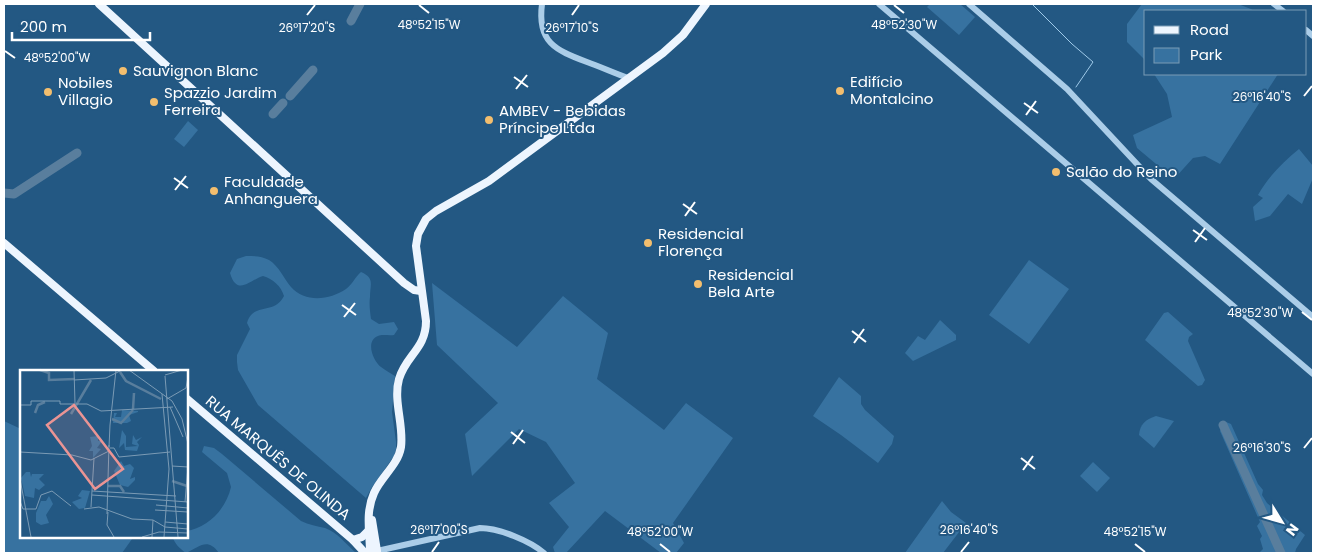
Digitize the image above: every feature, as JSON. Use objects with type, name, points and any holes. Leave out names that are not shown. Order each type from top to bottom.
[{"type":"main road","points":[[99,4],[404,283],[414,290],[421,291]]},
{"type":"main road","points":[[372,552],[368,531],[369,506],[376,489],[396,460],[401,449],[398,386],[404,368],[418,350],[424,336],[426,321],[416,246],[418,234],[426,219],[436,211],[489,181],[679,40],[706,4]]},
{"type":"main road","points":[[4,243],[153,370]]},
{"type":"main road","name":"RUA MARQUÊS DE OLINDA","points":[[188,400],[353,540],[372,552]]},
{"type":"main road","points":[[369,506],[372,552]]},
{"type":"main road","points":[[353,540],[360,538],[368,531]]},
{"type":"street","points":[[542,4],[542,28],[553,46],[563,53],[628,78]]},
{"type":"street","points":[[879,4],[1313,374]]},
{"type":"street","points":[[969,4],[1068,89],[1150,180],[1313,317]]},
{"type":"street","points":[[372,552],[389,550],[474,529],[486,528],[504,533],[544,553]]},
{"type":"green space","points":[[930,4],[960,4],[975,17],[959,35],[927,7]]},
{"type":"green space","points":[[1142,4],[1238,4],[1252,10],[1144,10],[1144,59],[1127,42],[1127,24]]},
{"type":"green space","points":[[1155,75],[1277,75],[1220,164],[1205,156],[1193,158],[1174,179],[1137,148],[1133,135],[1172,117],[1167,94]]},
{"type":"green space","points":[[188,121],[198,130],[184,147],[174,139]]},
{"type":"green space","points":[[1299,149],[1313,166],[1313,178],[1302,204],[1288,194],[1270,216],[1255,221],[1253,207],[1263,198],[1258,195],[1262,188],[1276,170]]},
{"type":"green space","points":[[246,256],[261,257],[269,260],[279,269],[291,287],[303,296],[310,298],[333,296],[340,293],[361,272],[371,282],[371,319],[379,324],[394,322],[398,329],[394,335],[380,335],[374,339],[371,346],[373,356],[378,364],[395,376],[392,412],[396,449],[394,456],[366,498],[258,405],[238,370],[237,355],[250,329],[247,323],[250,316],[259,310],[275,306],[284,296],[276,283],[263,276],[244,285],[236,284],[230,273],[237,259]]},
{"type":"green space","points":[[1029,260],[1069,289],[1029,344],[989,315]]},
{"type":"green space","points":[[432,283],[517,347],[563,296],[608,333],[597,379],[664,430],[686,403],[733,438],[673,523],[684,543],[676,553],[661,553],[605,511],[566,553],[555,553],[553,547],[569,527],[549,503],[575,483],[546,442],[519,429],[472,476],[465,434],[498,403],[437,345]]},
{"type":"green space","points":[[1168,312],[1193,334],[1189,337],[1188,341],[1205,380],[1202,385],[1198,386],[1145,340],[1164,313]]},
{"type":"green space","points":[[940,320],[956,335],[956,340],[913,361],[905,353],[918,336],[925,340]]},
{"type":"green space","points":[[839,377],[861,396],[861,404],[865,410],[894,436],[892,444],[878,463],[813,416]]},
{"type":"green space","points":[[1156,416],[1174,421],[1154,448],[1139,435],[1144,423]]},
{"type":"green space","points":[[4,421],[20,429],[20,537],[131,537],[132,539],[122,553],[4,553]]},
{"type":"green space","points":[[1226,422],[1231,424],[1258,484],[1263,490],[1262,495],[1267,503],[1305,535],[1295,553],[1259,553],[1263,549],[1260,539],[1262,536],[1257,526],[1260,522],[1220,431]]},
{"type":"green space","points":[[204,446],[214,448],[301,521],[329,530],[356,553],[219,553],[211,545],[207,544],[186,553],[178,546],[172,537],[188,537],[188,530],[209,522],[225,503],[231,487],[227,473],[202,452]]},
{"type":"green space","points":[[1093,462],[1110,478],[1097,492],[1080,476]]},
{"type":"green space","points":[[942,501],[951,512],[966,523],[943,553],[905,553]]},
{"type":"waterway","points":[[351,21],[360,4]]},
{"type":"waterway","points":[[1032,4],[1093,62],[1076,87]]},
{"type":"waterway","points":[[290,96],[313,70]]},
{"type":"waterway","points":[[273,114],[283,103]]},
{"type":"waterway","points":[[4,193],[14,194],[77,153]]},
{"type":"waterway","points":[[1223,425],[1281,553]]},
{"type":"place","name":"Sauvignon Blanc","points":[[123,71]]},
{"type":"place","name":"Edifício Montalcino","points":[[840,91]]},
{"type":"place","name":"Nobiles Villagio","points":[[48,92]]},
{"type":"place","name":"Spazzio Jardim Ferreira","points":[[154,102]]},
{"type":"place","name":"AMBEV - Bebidas Príncipe Ltda","points":[[489,120]]},
{"type":"place","name":"Salão do Reino","points":[[1056,172]]},
{"type":"place","name":"Faculdade Anhanguera","points":[[214,191]]},
{"type":"place","name":"Residencial Florença","points":[[648,243]]},
{"type":"place","name":"Residencial Bela Arte","points":[[698,284]]}]
